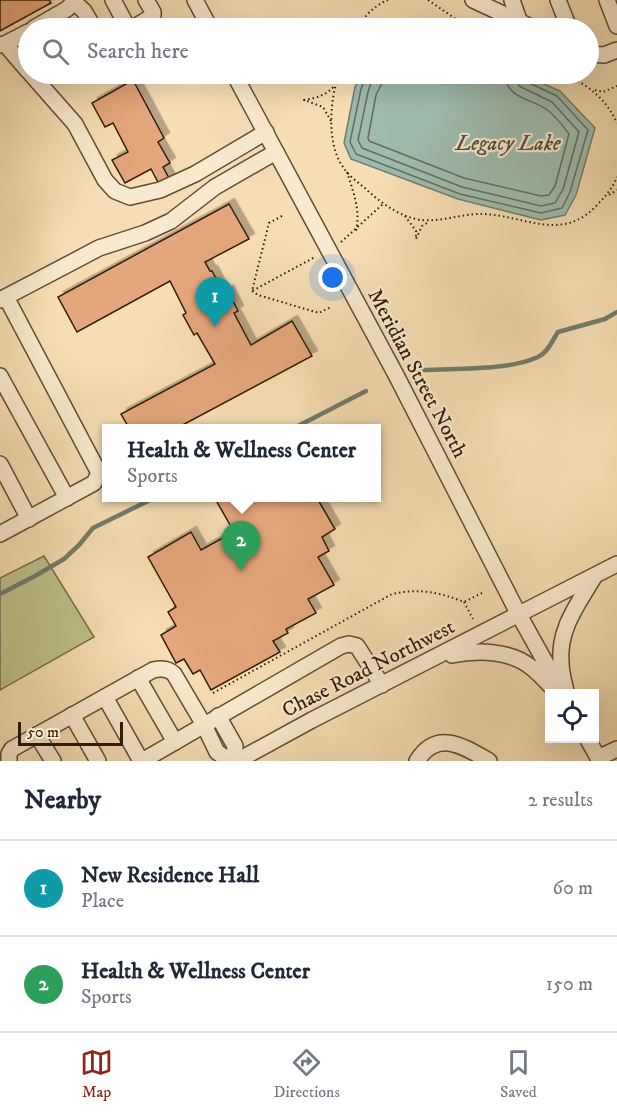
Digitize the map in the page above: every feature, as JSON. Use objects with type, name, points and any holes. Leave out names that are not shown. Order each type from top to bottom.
[{"type":"street","points":[[113,0],[124,18]]},
{"type":"street","points":[[195,0],[205,18]]},
{"type":"street","points":[[473,0],[510,18]]},
{"type":"street","points":[[512,0],[522,18]]},
{"type":"street","points":[[558,0],[565,18]]},
{"type":"street","points":[[607,0],[617,26]]},
{"type":"street","points":[[51,18],[67,9],[74,1],[88,18]]},
{"type":"street","points":[[18,37],[2,45],[18,60]]},
{"type":"street","points":[[599,55],[617,50]]},
{"type":"street","points":[[40,84],[75,124],[105,180],[116,191],[130,197],[160,190],[186,178],[266,132]]},
{"type":"street","name":"Meridian Street North","points":[[240,84],[519,615],[563,689]]},
{"type":"street","points":[[0,534],[100,483],[99,473],[3,298],[99,248],[145,233],[171,221],[215,187],[276,152]]},
{"type":"street","points":[[0,376],[67,498]]},
{"type":"street","points":[[0,464],[29,519]]},
{"type":"street","name":"Chase Road Northwest","points":[[234,761],[617,564]]},
{"type":"street","points":[[564,689],[561,663],[562,639],[569,618],[594,576]]},
{"type":"street","points":[[105,697],[141,761],[331,651],[349,644],[357,646],[363,652],[381,685]]},
{"type":"street","points":[[434,659],[470,652],[491,652],[531,666],[554,689]]},
{"type":"street","points":[[9,761],[12,749],[159,668],[174,674],[217,752],[222,757],[234,761],[236,746],[218,716]]},
{"type":"street","points":[[138,678],[174,742]]},
{"type":"street","points":[[72,715],[98,761]]},
{"type":"street","points":[[37,735],[53,761]]},
{"type":"street","points":[[417,761],[423,751],[438,742],[452,742],[489,761]]},
{"type":"street","points":[[590,743],[599,760],[617,749]]},
{"type":"path","points":[[364,18],[371,10],[388,0]]},
{"type":"path","points":[[428,0],[454,18]]},
{"type":"path","points":[[332,123],[323,107],[316,102],[304,100],[327,93],[334,84]]},
{"type":"path","points":[[336,84],[332,123],[333,142],[342,166],[383,204],[405,216],[430,221]]},
{"type":"path","points":[[583,84],[603,92],[617,86]]},
{"type":"path","points":[[592,89],[610,110],[617,123]]},
{"type":"path","points":[[347,171],[357,206],[356,231]]},
{"type":"path","points":[[405,216],[416,231],[416,239],[422,226],[430,221],[457,216],[487,214],[541,225],[567,225],[583,218],[604,198],[617,177]]},
{"type":"path","points":[[604,198],[617,190]]},
{"type":"path","points":[[252,291],[346,239],[383,204]]},
{"type":"path","points":[[252,291],[269,224],[282,216]]},
{"type":"path","points":[[252,291],[258,295],[319,313],[331,307]]},
{"type":"path","points":[[213,693],[392,594],[423,590],[444,594],[464,602],[473,619]]},
{"type":"path","points":[[464,602],[484,592]]},
{"type":"green space","points":[[44,556],[94,637],[0,690],[0,578]]},
{"type":"water","name":"Legacy Lake","points":[[357,84],[544,84],[560,91],[595,128],[576,195],[565,215],[541,220],[458,199],[351,159],[344,143]]},
{"type":"building","points":[[0,0],[49,0],[51,3],[24,18],[18,18],[18,21],[0,31]]},
{"type":"building","points":[[126,84],[135,84],[164,138],[158,142],[170,163],[163,167],[170,180],[160,186],[151,169],[125,183],[112,160],[128,152],[113,123],[105,127],[92,103]]},
{"type":"building","points":[[229,204],[249,239],[205,262],[224,293],[228,291],[238,311],[234,313],[251,345],[292,321],[312,356],[184,424],[127,424],[121,414],[215,364],[197,333],[194,335],[183,315],[186,313],[170,281],[77,332],[58,297]]},
{"type":"building","points":[[217,502],[319,502],[335,529],[322,537],[329,551],[318,557],[334,585],[308,599],[316,613],[286,629],[288,633],[273,641],[280,652],[211,690],[200,670],[193,674],[184,659],[176,663],[161,635],[176,626],[168,612],[176,607],[148,557],[191,532],[201,550],[234,532]]},
{"type":"waterway","points":[[422,370],[497,367],[526,361],[544,352],[558,332],[605,319],[617,312]]},
{"type":"waterway","points":[[302,424],[366,391]]},
{"type":"waterway","points":[[0,594],[64,559],[93,528],[146,502]]},
{"type":"place","name":"New Residence Hall","points":[[215,327]]},
{"type":"place","name":"Health & Wellness Center","points":[[241,571]]}]
